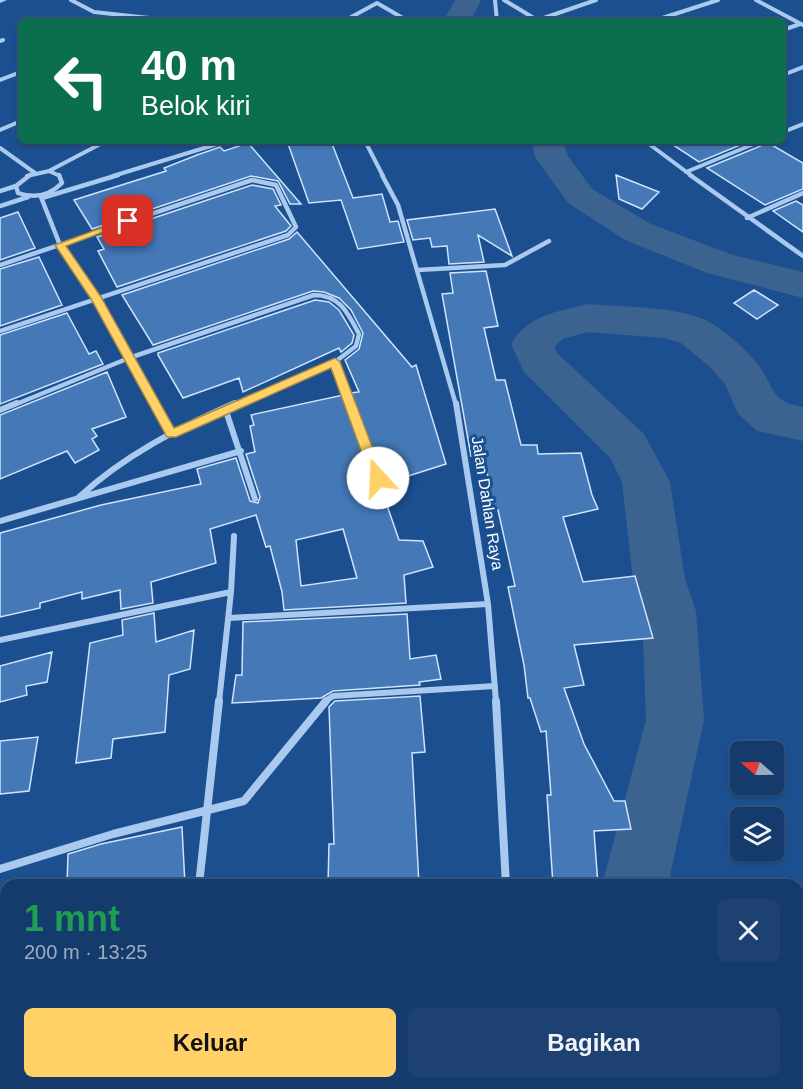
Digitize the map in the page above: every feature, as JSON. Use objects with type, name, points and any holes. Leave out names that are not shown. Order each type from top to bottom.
[{"type":"street","points":[[71,0],[94,12],[149,18]]},
{"type":"street","points":[[495,0],[497,18]]},
{"type":"street","points":[[504,0],[531,18]]},
{"type":"street","points":[[545,18],[596,0]]},
{"type":"street","points":[[662,18],[718,0]]},
{"type":"street","points":[[756,0],[802,25]]},
{"type":"street","points":[[350,18],[378,3],[403,18]]},
{"type":"street","points":[[786,29],[802,25]]},
{"type":"street","points":[[786,74],[803,67]]},
{"type":"street","points":[[0,80],[18,73]]},
{"type":"street","points":[[0,130],[18,122]]},
{"type":"street","points":[[786,131],[803,124]]},
{"type":"street","points":[[49,171],[100,144]]},
{"type":"street","points":[[0,206],[28,197],[42,197],[217,144]]},
{"type":"street","name":"Jalan Dahlan Raya","points":[[367,144],[398,205],[458,410],[488,604],[506,879]]},
{"type":"street","points":[[649,144],[747,218],[803,256]]},
{"type":"street","points":[[686,172],[754,144]]},
{"type":"street","points":[[0,148],[34,172]]},
{"type":"street","points":[[0,191],[16,186],[22,178],[34,172],[49,171],[60,175],[62,183],[55,191],[42,197]]},
{"type":"street","points":[[0,265],[252,180],[276,185],[296,227],[288,235],[96,297],[0,332]]},
{"type":"street","points":[[16,186],[18,193],[28,197]]},
{"type":"street","points":[[747,218],[803,193]]},
{"type":"street","points":[[42,197],[60,245],[96,297],[171,434]]},
{"type":"street","points":[[418,270],[505,266],[549,241]]},
{"type":"street","points":[[0,410],[129,358],[314,295],[327,294],[337,298],[359,334],[356,346],[335,362],[225,408],[171,434],[96,478],[79,497]]},
{"type":"street","points":[[335,362],[378,478]]},
{"type":"street","points":[[225,408],[255,499]]},
{"type":"street","points":[[0,521],[241,451]]},
{"type":"street","points":[[200,879],[229,618],[234,536]]},
{"type":"street","points":[[0,640],[231,592]]},
{"type":"street","points":[[229,618],[488,604]]},
{"type":"street","points":[[0,869],[66,846],[208,808],[233,807],[244,801],[324,702],[333,696],[495,686]]},
{"type":"building","points":[[249,144],[301,204],[290,204],[278,181],[251,176],[92,229],[74,200],[166,171],[164,168],[220,147],[224,151]]},
{"type":"building","points":[[288,144],[332,144],[353,198],[382,194],[390,222],[398,221],[404,242],[358,249],[341,200],[309,203]]},
{"type":"building","points":[[672,144],[743,144],[699,162]]},
{"type":"building","points":[[770,144],[803,163],[803,189],[765,205],[707,168]]},
{"type":"building","points":[[616,175],[659,192],[642,209],[619,199]]},
{"type":"building","points":[[252,185],[273,189],[281,205],[275,206],[291,226],[286,231],[117,287],[98,251],[104,249],[97,237]]},
{"type":"building","points":[[796,201],[803,205],[803,232],[773,211]]},
{"type":"building","points":[[495,209],[512,256],[478,235],[484,262],[449,264],[447,246],[432,247],[430,238],[413,240],[407,220]]},
{"type":"building","points":[[18,212],[35,248],[0,260],[0,218]]},
{"type":"building","points":[[297,232],[412,367],[416,365],[446,464],[380,485],[399,540],[423,541],[433,567],[404,575],[406,603],[284,610],[282,592],[270,546],[266,547],[256,515],[210,529],[216,563],[151,582],[153,603],[121,609],[120,590],[82,599],[82,592],[40,603],[40,608],[0,617],[0,533],[101,505],[201,484],[197,469],[236,458],[250,501],[258,503],[260,497],[246,454],[255,452],[250,426],[254,425],[251,415],[343,395],[373,480],[378,483],[382,481],[351,393],[359,392],[345,360],[359,349],[363,333],[351,310],[339,298],[324,292],[313,291],[153,345],[122,295],[289,239]],"holes":[[[343,529],[357,578],[301,586],[296,540]]]},
{"type":"building","points":[[39,257],[62,305],[0,326],[0,269]]},
{"type":"building","points":[[486,271],[498,326],[484,328],[496,380],[505,380],[521,445],[537,445],[538,454],[581,453],[598,509],[563,517],[583,582],[635,576],[653,638],[574,645],[584,685],[564,688],[584,744],[614,801],[625,801],[631,829],[594,831],[598,879],[553,879],[547,795],[551,795],[546,731],[541,732],[530,698],[528,698],[524,665],[508,587],[515,586],[498,510],[493,511],[484,452],[471,456],[442,294],[453,293],[450,273]]},
{"type":"building","points":[[754,290],[778,305],[757,319],[734,303]]},
{"type":"building","points":[[315,300],[329,302],[339,310],[354,335],[352,343],[341,352],[339,348],[243,392],[239,378],[183,398],[158,355],[158,353]]},
{"type":"building","points":[[67,313],[89,354],[96,351],[103,364],[0,404],[0,335]]},
{"type":"building","points":[[107,372],[126,417],[92,429],[97,436],[92,439],[99,450],[75,463],[67,451],[0,479],[0,415]]},
{"type":"building","points":[[154,613],[156,642],[194,630],[190,669],[169,675],[165,732],[113,739],[111,758],[76,763],[90,643],[123,635],[122,620]]},
{"type":"building","points":[[407,614],[410,659],[436,655],[441,679],[419,682],[420,685],[333,691],[321,698],[232,703],[236,675],[242,675],[243,622]]},
{"type":"building","points":[[52,652],[47,682],[26,686],[27,695],[0,702],[0,666]]},
{"type":"building","points":[[420,696],[425,752],[412,753],[419,879],[328,879],[329,844],[334,844],[329,707],[335,701]]},
{"type":"building","points":[[38,737],[29,791],[0,794],[0,741]]},
{"type":"building","points":[[182,827],[185,879],[67,879],[68,854],[101,844]]},
{"type":"waterway","points":[[459,18],[468,0]]},
{"type":"waterway","points":[[548,144],[552,157],[580,196],[638,232],[721,264],[803,285]]},
{"type":"waterway","points":[[636,879],[675,720],[669,611],[659,579],[656,542],[646,482],[628,447],[539,361],[532,344],[548,329],[588,318],[664,324],[695,332],[726,357],[744,377],[754,402],[773,419],[803,424]]},
{"type":"route","points":[[128,221],[60,245],[96,297],[171,434],[225,408],[335,362],[378,478]]}]
